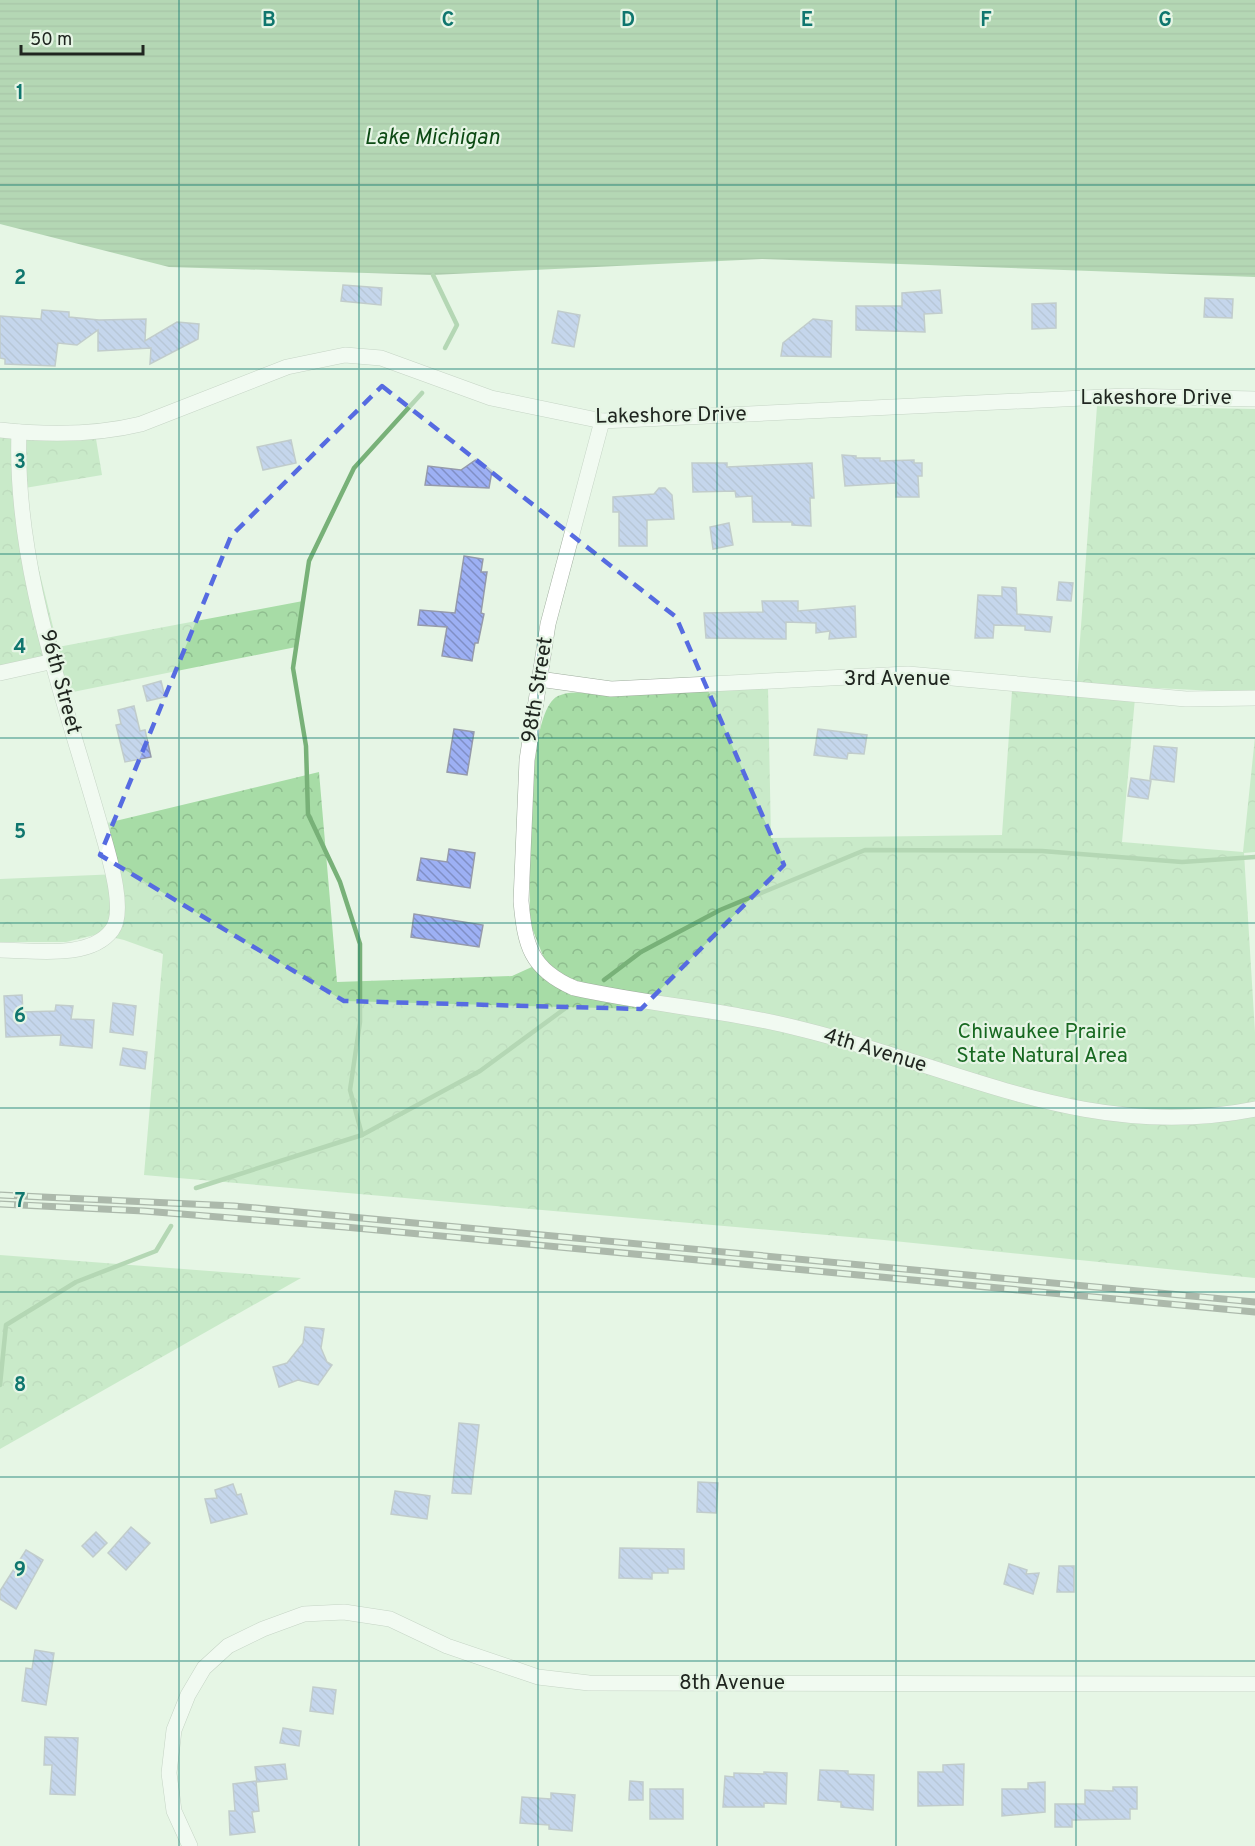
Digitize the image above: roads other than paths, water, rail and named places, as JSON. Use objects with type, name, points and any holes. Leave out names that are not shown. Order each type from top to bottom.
[{"type":"street","name":"Lakeshore Drive","points":[[0,430],[20,432],[120,430],[287,367],[345,355],[381,358],[491,398],[602,421],[1125,396],[1255,399]]},
{"type":"street","name":"98th Street","points":[[537,964],[523,924],[521,871],[527,760],[553,597],[584,498],[602,421]]},
{"type":"street","name":"96th Street","points":[[0,950],[82,948],[97,944],[114,928],[118,912],[109,856],[54,661],[23,533],[18,473],[20,432]]},
{"type":"street","points":[[0,673],[54,661]]},
{"type":"street","name":"3rd Avenue","points":[[539,679],[610,689],[908,674],[1186,699],[1255,698]]},
{"type":"street","name":"4th Avenue","points":[[537,964],[561,982],[574,988],[803,1029],[1023,1097],[1070,1108],[1122,1115],[1180,1116],[1213,1115],[1255,1109]]},
{"type":"street","name":"8th Avenue","points":[[190,1846],[174,1811],[169,1773],[174,1730],[188,1695],[204,1668],[228,1646],[263,1629],[304,1614],[344,1612],[390,1619],[447,1646],[538,1677],[590,1683],[1255,1683]]},
{"type":"water","name":"Lake Michigan","points":[[0,0],[1255,0],[1255,277],[762,259],[433,275],[169,267],[0,224]]},
{"type":"waterway","points":[[433,275],[457,325],[445,348]]},
{"type":"waterway","points":[[362,1135],[350,1090],[360,1022],[360,944],[340,882],[308,814],[306,746],[293,668],[309,561],[354,468],[422,393]]},
{"type":"waterway","points":[[604,980],[641,952],[720,910],[865,850],[1042,851],[1182,862],[1255,857]]},
{"type":"waterway","points":[[196,1188],[362,1135],[480,1071],[567,1007]]},
{"type":"waterway","points":[[0,1385],[6,1325],[76,1282],[156,1251],[171,1226]]},
{"type":"railway","points":[[0,1195],[234,1206],[1255,1302]]},
{"type":"railway","points":[[0,1204],[144,1211],[345,1227],[1255,1312]]},
{"type":"park label","name":"Chiwaukee Prairie State Natural Area","points":[[1042,1044]]}]
